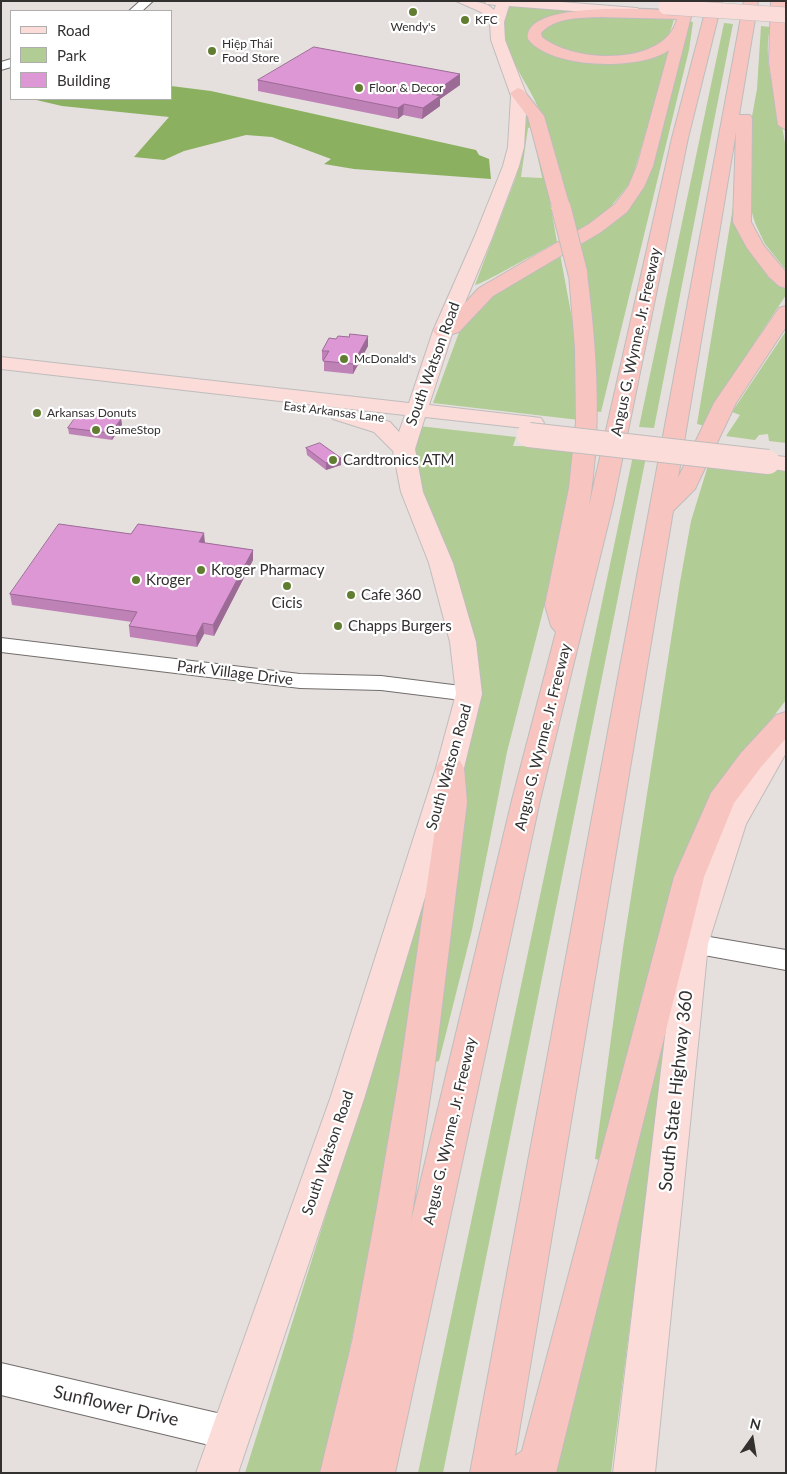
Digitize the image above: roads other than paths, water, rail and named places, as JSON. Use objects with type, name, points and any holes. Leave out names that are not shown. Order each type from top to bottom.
[{"type":"highway","points":[[671,17],[595,13],[565,16],[540,24],[534,33],[535,39],[553,52],[575,56],[626,58],[645,55],[663,48],[671,17],[688,1]]},
{"type":"highway","name":"Angus G. Wynne, Jr. Freeway","points":[[374,1473],[431,1214],[520,829],[568,637],[641,325],[680,138],[715,1]]},
{"type":"highway","points":[[491,1473],[751,1]]},
{"type":"highway","points":[[778,1],[776,62],[786,125]]},
{"type":"highway","points":[[442,331],[452,328],[486,292],[594,228],[621,208],[640,179],[671,17]]},
{"type":"highway","points":[[518,93],[536,116],[578,274],[585,334],[587,414],[583,471],[557,605],[568,637]]},
{"type":"highway","points":[[734,101],[745,110],[742,222],[756,248],[776,273],[786,282]]},
{"type":"highway","points":[[662,508],[684,489],[725,403],[782,319]]},
{"type":"highway","points":[[526,1473],[539,1464],[689,877],[721,800],[751,760],[786,721]]},
{"type":"highway","points":[[341,1473],[372,1342],[416,1081],[453,802],[450,768]]},
{"type":"main road","points":[[462,1],[486,10],[498,22]]},
{"type":"main road","points":[[589,1],[671,17],[786,15]]},
{"type":"main road","points":[[499,2],[671,17],[786,23]]},
{"type":"main road","name":"South Watson Road","points":[[217,1473],[347,1099],[450,768],[469,694],[463,642],[441,563],[412,492],[404,449],[442,331],[484,238],[511,166],[516,147],[518,93],[498,40],[499,2]]},
{"type":"main road","name":"East Arkansas Lane","points":[[1,363],[414,416],[777,457]]},
{"type":"main road","name":"East Arkansas Lane","points":[[1,374],[332,406]]},
{"type":"main road","points":[[332,406],[377,399],[424,385]]},
{"type":"main road","points":[[332,406],[382,427],[404,449]]},
{"type":"main road","name":"South State Highway 360","points":[[634,1473],[692,944],[731,824],[786,728]]},
{"type":"street","points":[[136,10],[147,1]]},
{"type":"street","name":"Park Village Drive","points":[[1,645],[300,681],[381,683],[469,694]]},
{"type":"street","points":[[692,944],[786,960]]},
{"type":"street","name":"Sunflower Drive","points":[[1,1380],[230,1433]]},
{"type":"place","name":"Wendy's","points":[[413,12]]},
{"type":"place","name":"KFC","points":[[465,20]]},
{"type":"place","name":"Hiệp Thái Food Store","points":[[212,51]]},
{"type":"place","name":"Floor & Decor","points":[[359,88]]},
{"type":"place","name":"McDonald's","points":[[344,359]]},
{"type":"place","name":"Arkansas Donuts","points":[[37,413]]},
{"type":"place","name":"GameStop","points":[[96,430]]},
{"type":"place","name":"Cardtronics ATM","points":[[333,460]]},
{"type":"place","name":"Kroger Pharmacy","points":[[201,570]]},
{"type":"place","name":"Kroger","points":[[136,580]]},
{"type":"place","name":"Cicis","points":[[287,586]]},
{"type":"place","name":"Cafe 360","points":[[351,595]]},
{"type":"place","name":"Chapps Burgers","points":[[338,626]]}]
